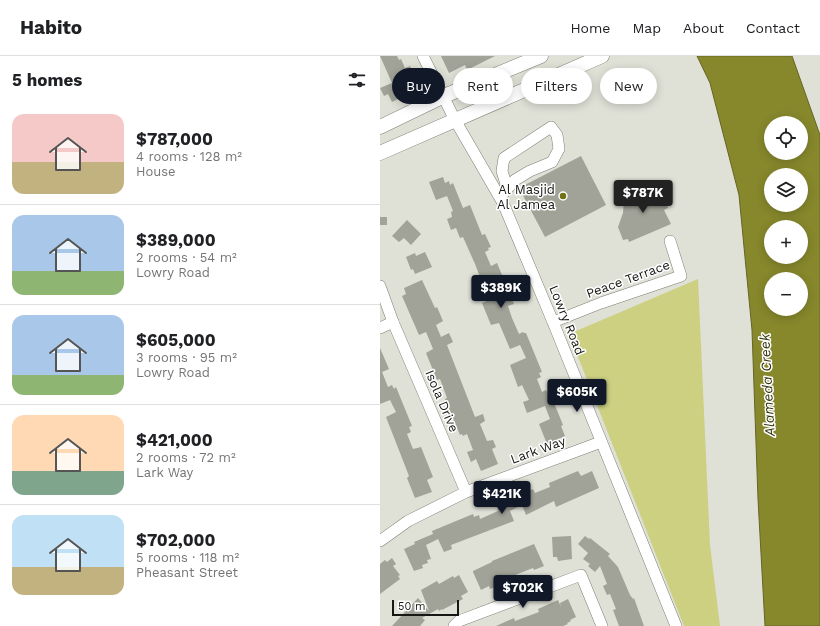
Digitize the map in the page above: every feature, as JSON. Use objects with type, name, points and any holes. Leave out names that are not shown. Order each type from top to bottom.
[{"type":"main road","points":[[445,96],[541,56]]},
{"type":"main road","points":[[380,153],[602,56]]},
{"type":"main road","points":[[380,127],[427,104]]},
{"type":"street","name":"Lowry Road","points":[[423,56],[429,68]]},
{"type":"street","name":"Lowry Road","points":[[445,98],[455,120],[502,194],[676,626]]},
{"type":"street","points":[[551,127],[557,135],[559,149],[552,162],[530,171],[515,180],[502,194],[506,184],[502,171],[504,158],[551,127]]},
{"type":"street","name":"Peace Terrace","points":[[553,322],[601,303],[681,276],[670,241]]},
{"type":"street","name":"Isola Drive","points":[[380,286],[393,322],[466,492]]},
{"type":"street","points":[[380,328],[393,322]]},
{"type":"street","name":"Lark Way","points":[[380,541],[408,521],[466,492],[601,442]]},
{"type":"street","points":[[459,624],[581,575],[602,626]]},
{"type":"green space","points":[[698,279],[710,545],[720,626],[684,626],[569,334]]},
{"type":"water","name":"Alameda Creek","points":[[697,56],[792,56],[820,135],[820,626],[765,626],[758,499],[752,330],[739,195],[710,83]]},
{"type":"building","points":[[380,56],[397,56],[399,60],[401,59],[405,68],[392,68],[392,83]]},
{"type":"building","points":[[441,56],[495,56],[471,68],[466,68],[465,65],[459,68],[453,68],[453,71],[449,73]]},
{"type":"building","points":[[392,83],[392,102],[388,94],[384,96],[380,88]]},
{"type":"building","name":"Al Masjid Al Jamea","points":[[581,156],[606,205],[545,237],[519,188]]},
{"type":"building","points":[[443,177],[445,183],[449,181],[450,185],[453,183],[463,208],[470,205],[482,235],[485,234],[491,247],[485,252],[491,266],[497,263],[514,304],[508,306],[512,318],[519,334],[523,332],[526,333],[542,372],[539,373],[541,377],[537,379],[542,392],[546,390],[548,394],[550,393],[563,425],[561,426],[565,436],[547,444],[539,424],[550,419],[545,406],[527,413],[523,402],[529,400],[522,385],[518,387],[510,365],[526,358],[520,345],[510,349],[499,323],[491,325],[482,303],[487,301],[481,287],[479,288],[475,279],[480,277],[475,264],[463,237],[460,238],[456,228],[451,230],[447,219],[452,217],[451,212],[453,211],[447,196],[436,200],[429,182]]},
{"type":"building","points":[[659,184],[668,208],[664,210],[671,224],[629,242],[628,239],[623,240],[618,227],[623,213],[624,197]]},
{"type":"building","points":[[380,217],[387,217],[387,225],[380,225]]},
{"type":"building","points":[[407,220],[421,234],[411,245],[404,238],[399,242],[392,236]]},
{"type":"building","points":[[425,252],[432,267],[415,274],[413,269],[411,270],[406,257],[415,253],[416,256]]},
{"type":"building","points":[[422,280],[443,321],[436,325],[441,337],[449,333],[453,342],[447,345],[475,417],[483,414],[485,421],[480,424],[487,441],[493,440],[496,447],[492,449],[498,464],[481,471],[476,459],[471,462],[467,452],[473,450],[467,434],[463,436],[462,434],[460,435],[445,399],[447,398],[440,379],[437,380],[426,353],[433,349],[426,332],[419,335],[402,296],[406,294],[404,288]]},
{"type":"building","points":[[380,348],[389,369],[382,372],[388,387],[392,385],[394,389],[396,387],[412,426],[409,427],[411,432],[407,434],[413,449],[421,447],[433,477],[427,480],[432,492],[415,498],[407,478],[409,476],[386,417],[396,412],[390,400],[380,404]]},
{"type":"building","points":[[578,471],[581,476],[592,471],[599,488],[556,507],[554,501],[526,515],[522,505],[510,511],[514,521],[451,545],[452,549],[444,552],[438,539],[426,545],[431,559],[427,560],[428,563],[422,565],[423,568],[414,571],[404,549],[415,544],[414,542],[433,534],[432,531],[473,514],[474,517],[479,515],[480,519],[498,511],[497,504],[533,489],[535,493],[550,487],[549,483]]},
{"type":"building","points":[[571,536],[572,559],[558,561],[557,557],[553,557],[552,537]]},
{"type":"building","points":[[585,536],[589,539],[590,538],[610,554],[608,556],[618,567],[630,595],[633,599],[634,598],[644,626],[619,626],[613,610],[616,609],[610,594],[607,595],[603,586],[607,584],[600,566],[595,572],[588,566],[590,564],[583,559],[588,553],[578,544]]},
{"type":"building","points":[[534,544],[544,566],[534,570],[533,568],[510,577],[511,580],[490,589],[489,586],[481,590],[473,571],[492,561]]},
{"type":"building","points":[[392,558],[396,564],[393,566],[400,575],[398,576],[400,579],[380,594],[380,564],[385,560],[387,562]]},
{"type":"building","points":[[459,575],[468,592],[461,596],[463,599],[442,610],[439,611],[438,609],[422,618],[425,620],[420,626],[392,626],[418,598],[429,611],[421,590],[437,581],[439,584],[453,576],[454,578]]},
{"type":"building","points":[[568,599],[576,617],[570,620],[571,621],[567,623],[568,624],[563,626],[496,626],[514,618],[515,621],[539,612],[538,609],[558,600],[561,607],[560,603]]},
{"type":"place","name":"Al Masjid Al Jamea","points":[[563,196]]}]
